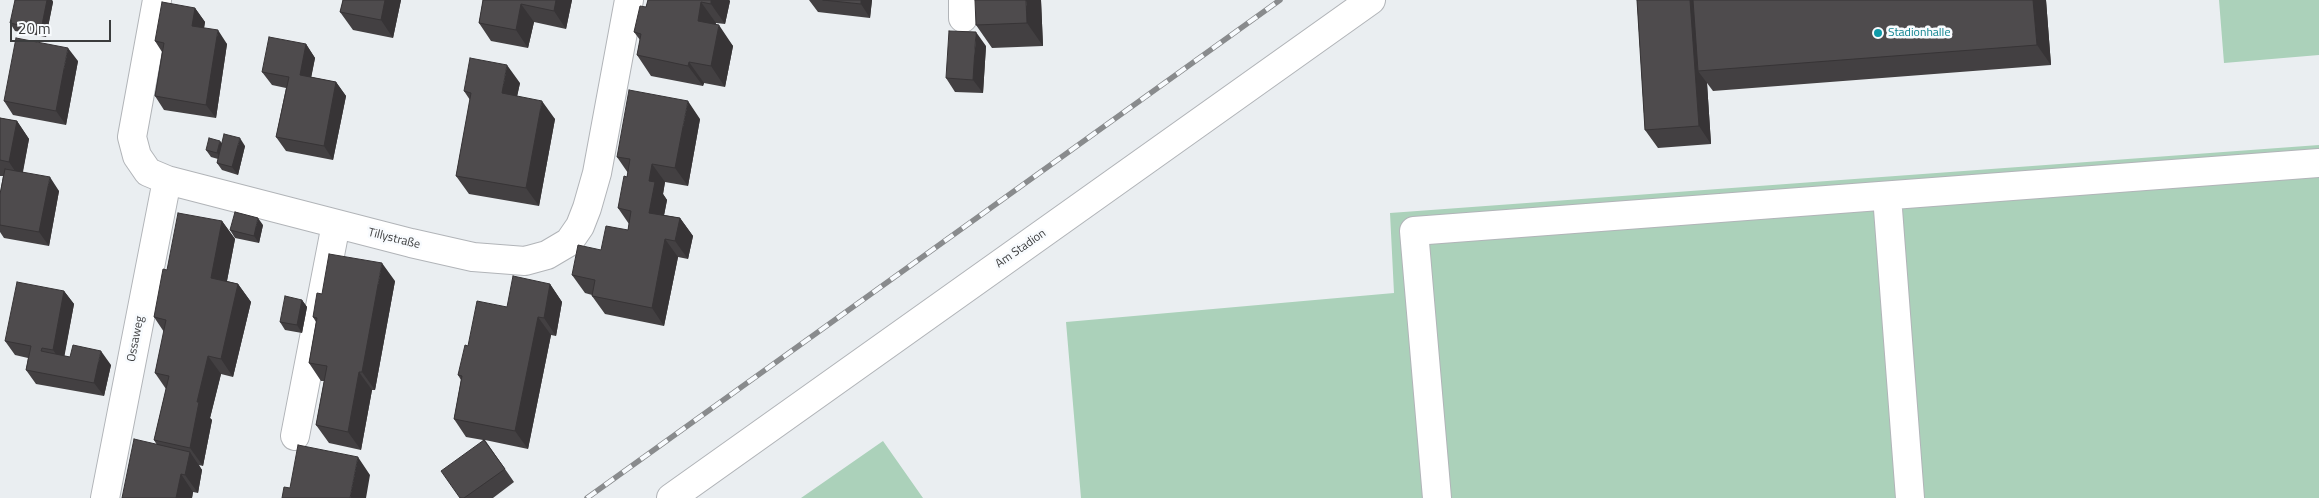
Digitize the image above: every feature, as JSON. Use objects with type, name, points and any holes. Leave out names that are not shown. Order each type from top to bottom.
[{"type":"street","name":"Tillystraße","points":[[157,0],[132,137],[137,156],[148,172],[167,180],[336,224],[473,257],[504,261],[525,261],[547,255],[568,242],[584,217],[597,173],[629,0]]},
{"type":"street","name":"Am Stadion","points":[[671,498],[1371,0]]},
{"type":"street","points":[[1437,498],[1414,231],[2319,163]]},
{"type":"street","name":"Ossaweg","points":[[106,498],[167,180]]},
{"type":"street","points":[[1887,196],[1910,498]]},
{"type":"street","points":[[295,436],[336,224]]},
{"type":"green space","points":[[2219,0],[2319,0],[2319,55],[2224,63]]},
{"type":"green space","points":[[2319,145],[2319,498],[1081,498],[1066,322],[1394,293],[1390,213]]},
{"type":"green space","points":[[883,441],[923,498],[801,498]]},
{"type":"building","points":[[15,0],[47,0],[41,30],[10,23]]},
{"type":"building","points":[[343,0],[385,0],[381,20],[340,12]]},
{"type":"building","points":[[483,0],[556,0],[554,11],[521,4],[516,30],[479,23]]},
{"type":"building","points":[[648,0],[711,0],[711,4],[701,2],[698,21],[719,25],[711,66],[689,62],[688,66],[637,55],[641,34],[634,32],[640,6],[646,7]]},
{"type":"building","points":[[823,0],[861,0],[861,4]]},
{"type":"building","points":[[975,0],[1026,0],[1027,23],[976,25]]},
{"type":"building","points":[[1637,0],[1690,0],[1699,126],[1645,130]]},
{"type":"building","name":"Stadionhalle","points":[[1693,0],[2033,0],[2037,45],[1698,71]]},
{"type":"building","points":[[162,2],[195,8],[192,26],[218,30],[206,105],[155,96],[164,43],[155,41]]},
{"type":"building","points":[[949,31],[976,32],[973,80],[946,78]]},
{"type":"building","points":[[269,37],[306,44],[300,75],[336,82],[324,146],[276,137],[289,77],[262,72]]},
{"type":"building","points":[[16,38],[68,48],[56,111],[4,101]]},
{"type":"building","points":[[470,58],[507,65],[502,93],[542,101],[526,188],[456,176],[471,93],[464,91]]},
{"type":"building","points":[[629,90],[688,101],[675,168],[652,164],[649,181],[655,182],[649,213],[680,218],[675,241],[665,239],[652,308],[592,296],[595,280],[572,275],[578,245],[601,250],[606,226],[628,230],[631,211],[618,208],[624,176],[627,177],[630,159],[617,157]]},
{"type":"building","points":[[0,118],[17,121],[9,162],[0,160]]},
{"type":"building","points":[[224,134],[240,138],[232,167],[217,163]]},
{"type":"building","points":[[209,138],[220,141],[217,153],[206,150]]},
{"type":"building","points":[[5,169],[50,177],[39,232],[0,225],[0,194]]},
{"type":"building","points":[[235,212],[258,218],[254,236],[230,230]]},
{"type":"building","points":[[178,213],[222,221],[211,278],[238,284],[221,359],[208,356],[197,402],[199,402],[190,448],[154,440],[169,376],[155,373],[166,320],[154,317],[163,269],[167,270]]},
{"type":"building","points":[[329,254],[382,263],[362,372],[359,372],[348,432],[316,425],[327,366],[309,363],[317,318],[313,317],[317,293],[322,294]]},
{"type":"building","points":[[513,276],[550,284],[544,318],[538,317],[515,431],[454,419],[462,376],[458,375],[465,345],[468,346],[477,301],[507,307]]},
{"type":"building","points":[[17,282],[64,291],[53,350],[42,348],[41,351],[70,357],[73,345],[101,351],[94,383],[26,370],[31,346],[5,341]]},
{"type":"building","points":[[285,296],[302,300],[297,325],[280,322]]},
{"type":"building","points":[[134,439],[190,452],[185,475],[181,474],[176,498],[122,498]]},
{"type":"building","points":[[484,440],[505,469],[464,498],[460,498],[441,471]]},
{"type":"building","points":[[298,445],[358,457],[350,498],[282,498],[284,487],[290,488]]},
{"type":"railway","points":[[587,498],[1280,0]]},
{"type":"place","name":"Stadionhalle","points":[[1878,33]]}]
